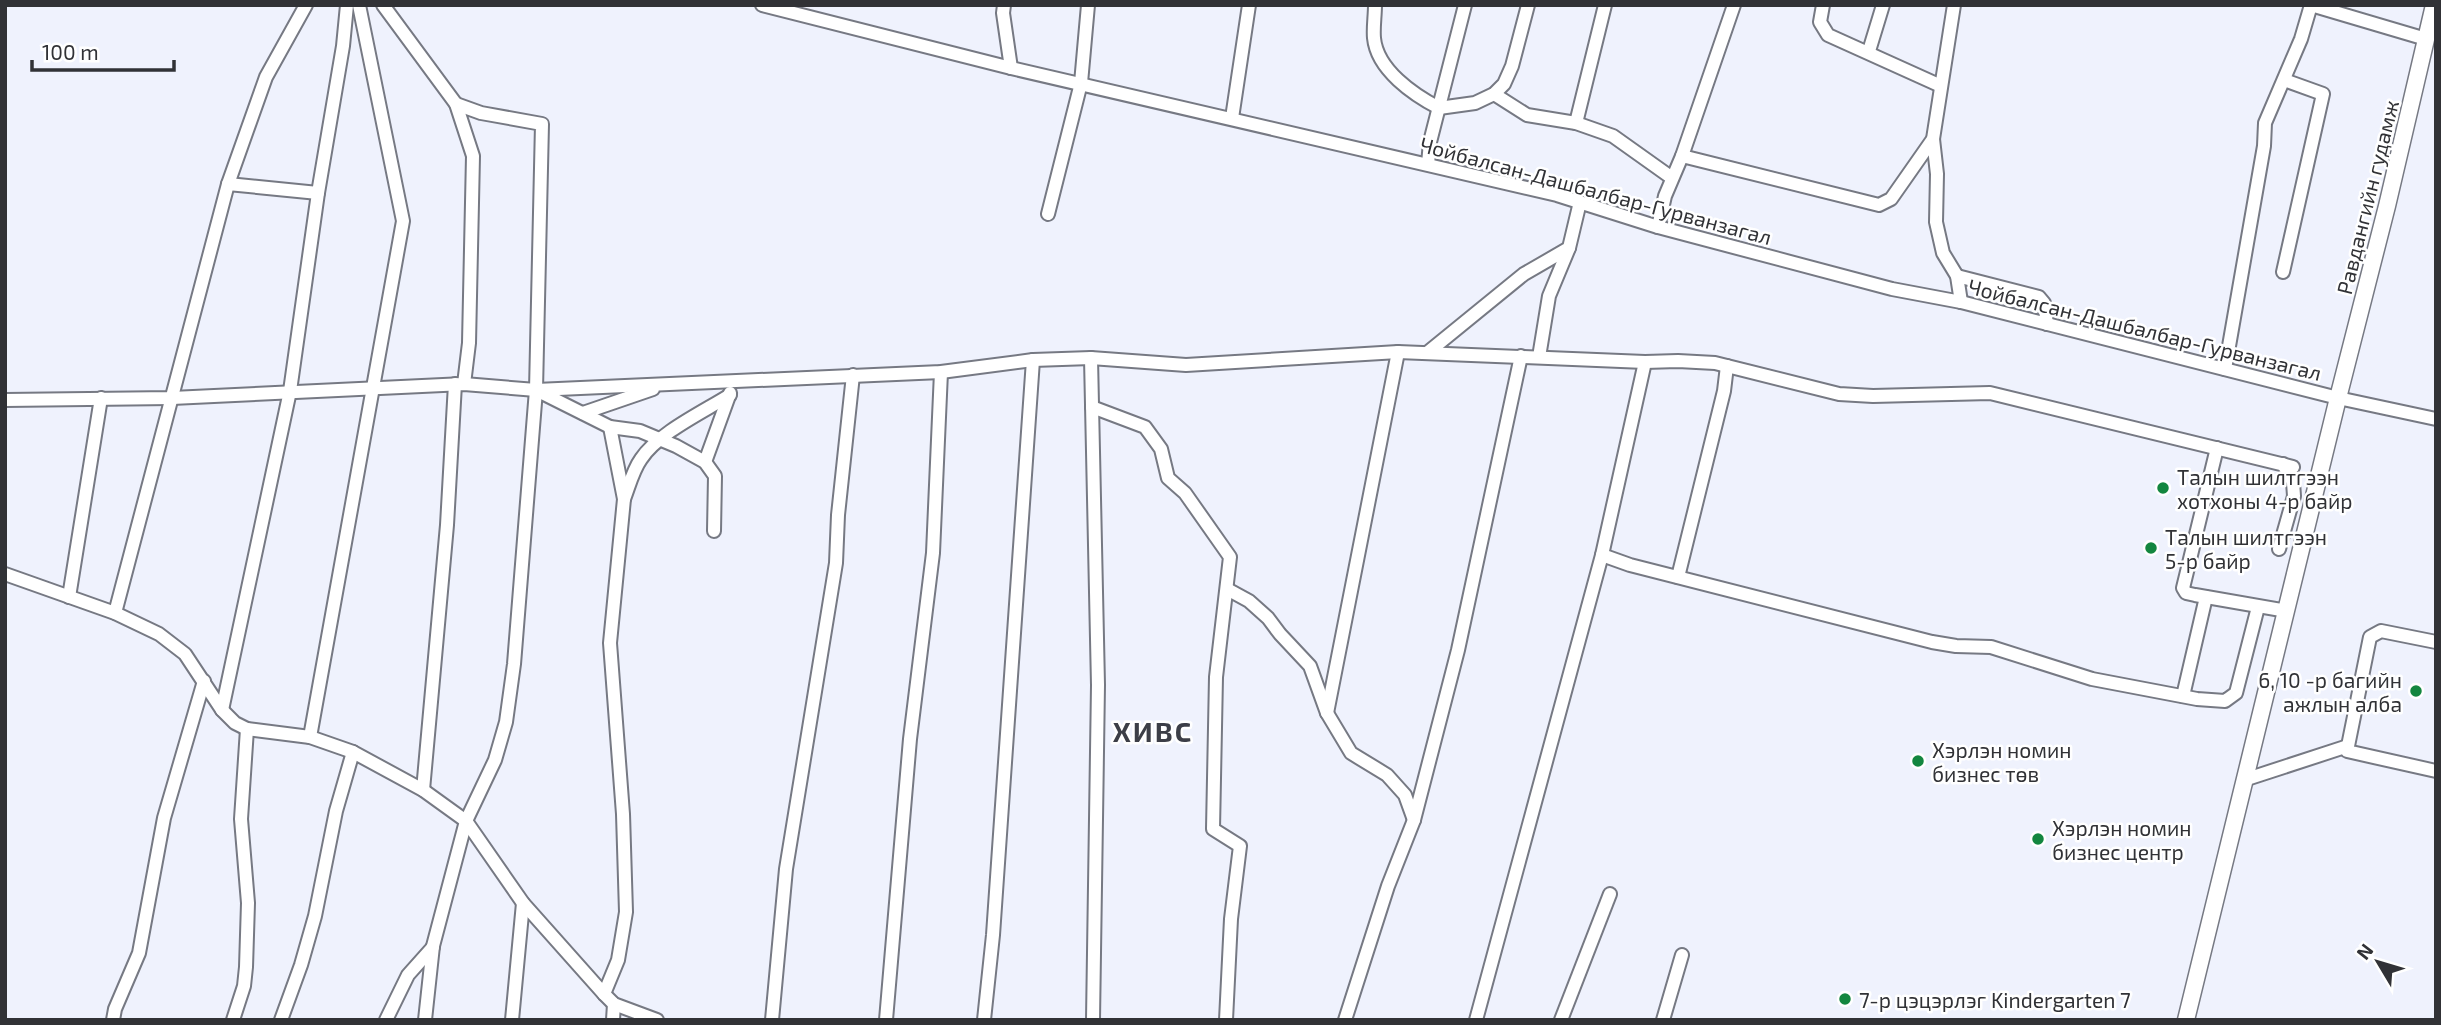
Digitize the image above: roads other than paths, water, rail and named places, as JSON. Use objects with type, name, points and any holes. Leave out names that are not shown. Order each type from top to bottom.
[{"type":"main road","name":"Равдангийн гудамж","points":[[2186,1020],[2434,5]]},
{"type":"street","points":[[115,613],[228,184],[266,77],[306,5]]},
{"type":"street","points":[[222,710],[290,391],[318,193],[343,46],[346,5]]},
{"type":"street","points":[[310,737],[403,221],[359,5]]},
{"type":"street","points":[[383,5],[456,104],[472,156],[468,343],[459,384],[423,790]]},
{"type":"street","name":"Чойбалсан-Дашбалбар-Гурванзагал","points":[[762,5],[1011,68],[1428,164],[1580,202],[1658,227],[1892,289],[1962,302],[2338,398],[2436,419]]},
{"type":"street","points":[[1004,5],[1011,68]]},
{"type":"street","points":[[1048,215],[1081,83],[1088,5]]},
{"type":"street","points":[[1232,118],[1249,5]]},
{"type":"street","points":[[1376,5],[1374,41],[1384,63],[1404,85],[1439,108],[1475,103],[1494,94],[1504,84],[1512,66],[1528,5]]},
{"type":"street","points":[[1428,164],[1430,142],[1465,5]]},
{"type":"street","points":[[1576,123],[1605,5]]},
{"type":"street","points":[[1658,227],[1665,196],[1682,156],[1734,5]]},
{"type":"street","points":[[1823,5],[1820,22],[1828,34],[1941,86]]},
{"type":"street","points":[[1869,51],[1883,5]]},
{"type":"street","points":[[1954,5],[1933,139],[1937,174],[1936,222],[1943,253],[1957,276],[1962,302]]},
{"type":"street","points":[[2225,369],[2264,146],[2265,123],[2301,39],[2311,5],[2426,39]]},
{"type":"street","points":[[2283,272],[2323,94],[2284,80]]},
{"type":"street","points":[[1494,94],[1527,116],[1576,123],[1613,136],[1672,178]]},
{"type":"street","points":[[425,1020],[433,946],[466,821],[495,760],[506,722],[514,664],[536,390],[542,124],[481,113],[456,104]]},
{"type":"street","points":[[1682,156],[1879,205],[1891,199],[1933,139]]},
{"type":"street","points":[[228,184],[318,193]]},
{"type":"street","points":[[1539,357],[1549,296],[1569,248],[1580,202]]},
{"type":"street","points":[[1427,353],[1524,274],[1569,248]]},
{"type":"street","points":[[1957,276],[2039,297],[2044,303],[2047,324]]},
{"type":"street","points":[[1327,713],[1398,352]]},
{"type":"street","points":[[5,400],[172,398],[459,384],[536,390],[941,372],[1033,360],[1091,358],[1186,365],[1398,352],[1678,361],[1727,366],[1839,394],[1873,396],[1990,393],[2288,466],[2294,496],[2279,549]]},
{"type":"street","points":[[1345,1020],[1388,886],[1414,820],[1458,650],[1521,356]]},
{"type":"street","points":[[1091,358],[1098,685],[1093,1020]]},
{"type":"street","points":[[984,1020],[994,921],[1033,360]]},
{"type":"street","points":[[1476,1020],[1602,555],[1645,362]]},
{"type":"street","points":[[1678,577],[1724,391],[1727,366]]},
{"type":"street","points":[[886,1020],[910,738],[933,553],[941,372]]},
{"type":"street","points":[[772,1020],[786,869],[836,564],[839,503],[853,375]]},
{"type":"street","points":[[705,461],[735,380]]},
{"type":"street","points":[[583,413],[667,384]]},
{"type":"street","points":[[536,390],[610,427],[640,431],[705,461],[715,476],[714,531]]},
{"type":"street","points":[[604,994],[618,960],[626,912],[623,814],[610,643],[624,499],[639,462],[660,439],[730,395]]},
{"type":"street","points":[[69,597],[101,398]]},
{"type":"street","points":[[1092,407],[1145,427],[1161,449],[1168,478],[1185,493],[1230,557],[1216,677],[1213,829],[1240,846],[1231,919],[1226,1020]]},
{"type":"street","points":[[610,427],[624,499]]},
{"type":"street","points":[[2217,448],[2183,588],[2186,593],[2287,611]]},
{"type":"street","points":[[1602,555],[1876,629],[1956,646],[1991,647],[2092,680],[2225,702],[2236,692],[2258,607]]},
{"type":"street","points":[[5,573],[115,613],[159,635],[185,654],[222,710],[235,723],[247,729],[310,737],[353,751],[423,790],[466,821],[523,903],[614,1004],[657,1020]]},
{"type":"street","points":[[1227,589],[1259,610],[1310,666],[1327,713],[1351,753],[1387,775],[1405,796],[1414,820]]},
{"type":"street","points":[[2183,696],[2206,597]]},
{"type":"street","points":[[2436,642],[2381,631],[2370,637],[2347,751],[2436,771]]},
{"type":"street","points":[[113,1020],[115,1009],[139,953],[164,818],[204,681]]},
{"type":"street","points":[[233,1020],[244,986],[246,967],[248,903],[241,820],[247,729]]},
{"type":"street","points":[[2246,779],[2348,746]]},
{"type":"street","points":[[281,1020],[315,916],[336,811],[353,751]]},
{"type":"street","points":[[1561,1020],[1610,894]]},
{"type":"street","points":[[512,1020],[523,903]]},
{"type":"street","points":[[386,1020],[408,975],[433,946]]},
{"type":"street","points":[[1662,1020],[1682,955]]},
{"type":"street","points":[[614,1004],[614,1020]]},
{"type":"place","name":"Талын шилтгээн хотхоны 4-р байр","points":[[2163,488]]},
{"type":"place","name":"Талын шилтгээн 5-р байр","points":[[2151,548]]},
{"type":"place","name":"6, 10 -р багийн ажлын алба","points":[[2416,691]]},
{"type":"place","name":"Хэрлэн номин бизнес төв","points":[[1918,761]]},
{"type":"place","name":"Хэрлэн номин бизнес центр","points":[[2038,839]]},
{"type":"place","name":"7-р цэцэрлэг Kindergarten 7","points":[[1845,999]]},
{"type":"district","name":"ХИВС","points":[[1153,731]]}]
